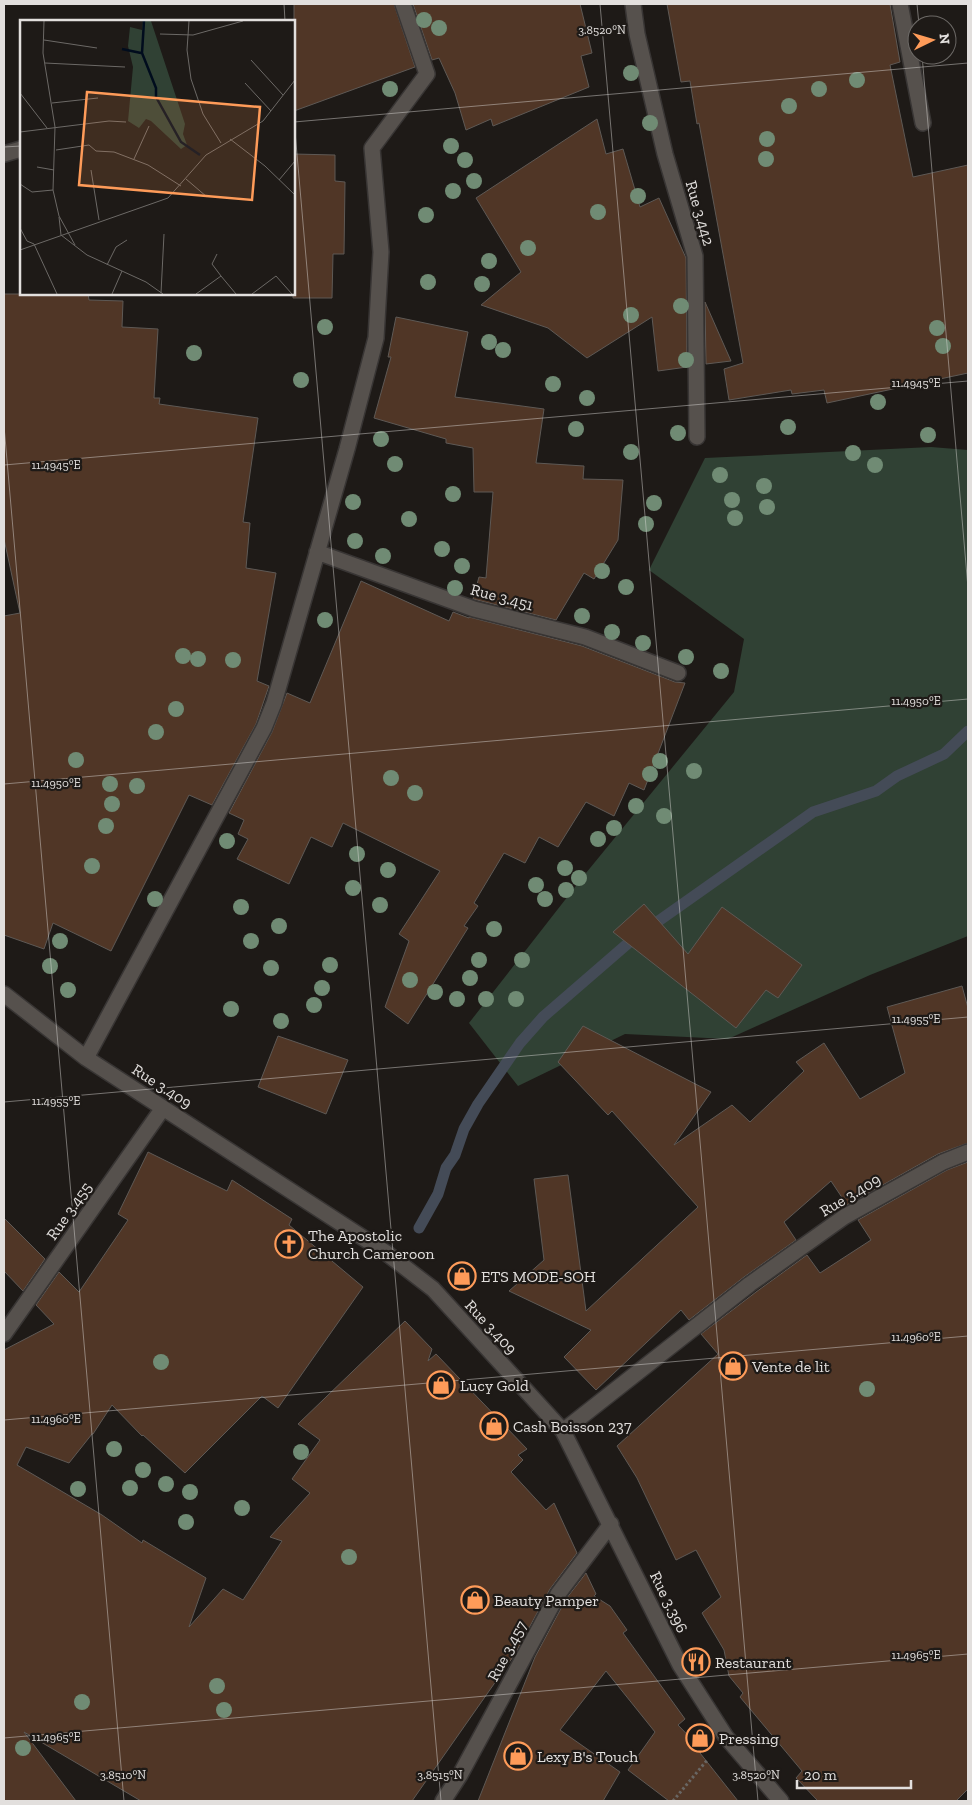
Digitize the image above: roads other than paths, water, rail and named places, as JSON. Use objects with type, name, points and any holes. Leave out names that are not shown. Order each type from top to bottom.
[{"type":"street","points":[[86,1058],[264,728],[274,703],[376,338],[381,252],[372,148],[426,74],[403,4]]},
{"type":"street","name":"Rue 3.442","points":[[633,4],[637,34],[665,154],[695,256],[697,437]]},
{"type":"street","points":[[900,4],[923,124]]},
{"type":"street","points":[[4,154],[20,149]]},
{"type":"street","name":"Rue 3.451","points":[[317,552],[474,609],[586,637],[678,672]]},
{"type":"street","name":"Rue 3.409","points":[[4,994],[86,1058],[384,1252],[433,1289],[563,1431],[750,1284],[844,1217],[943,1162],[968,1152]]},
{"type":"street","name":"Rue 3.455","points":[[4,1334],[163,1108]]},
{"type":"street","name":"Rue 3.396","points":[[563,1431],[680,1665],[726,1737],[781,1801]]},
{"type":"street","name":"Rue 3.457","points":[[443,1801],[460,1775],[558,1594],[611,1524]]},
{"type":"waterway","points":[[419,1228],[438,1194],[446,1168],[455,1155],[464,1129],[478,1104],[520,1043],[543,1017],[633,939],[813,812],[876,791],[897,776],[944,754],[968,731]]},
{"type":"place","name":"The Apostolic Church Cameroon","points":[[289,1244]]},
{"type":"place","name":"ETS MODE-SOH","points":[[462,1276]]},
{"type":"place","name":"Vente de lit","points":[[733,1366]]},
{"type":"place","name":"Lucy Gold","points":[[441,1385]]},
{"type":"place","name":"Cash Boisson 237","points":[[494,1426]]},
{"type":"place","name":"Beauty Pamper","points":[[475,1600]]},
{"type":"place","name":"Restaurant","points":[[696,1662]]},
{"type":"place","name":"Pressing","points":[[700,1738]]},
{"type":"place","name":"Lexy B's Touch","points":[[518,1756]]}]
